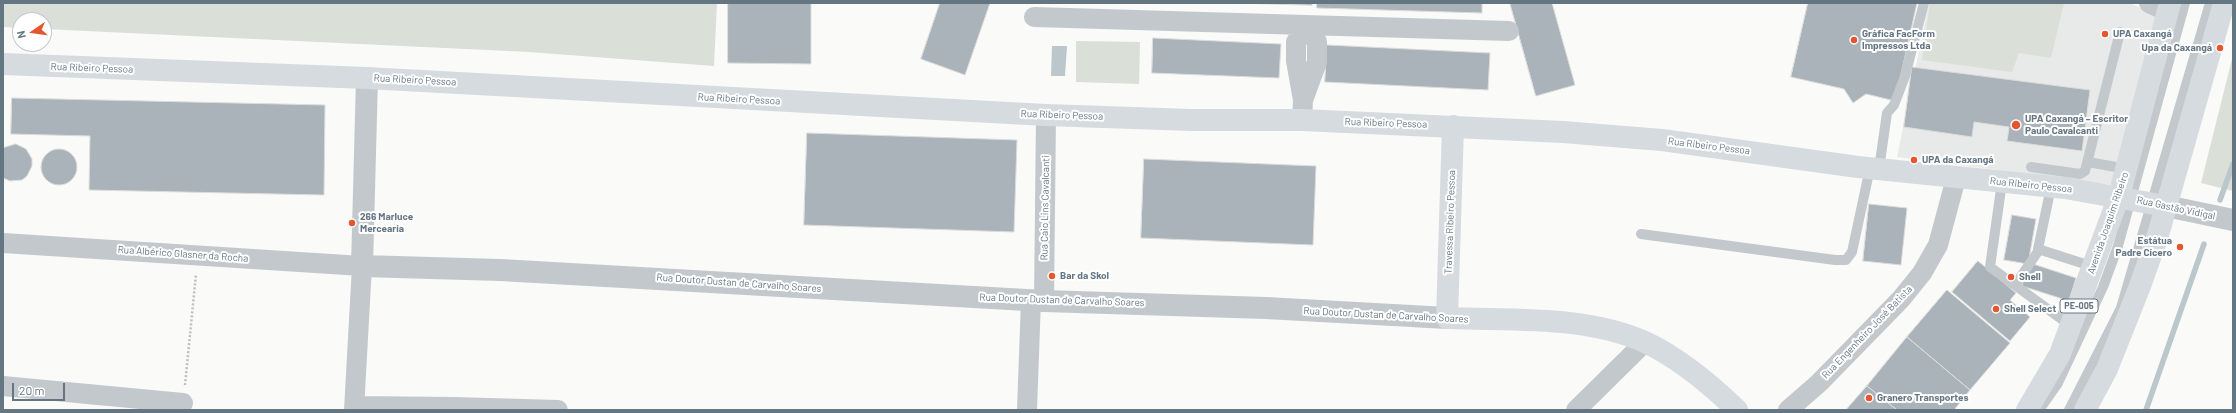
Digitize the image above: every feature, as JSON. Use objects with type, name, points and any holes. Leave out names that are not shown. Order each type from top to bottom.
[{"type":"main road","points":[[2085,410],[2107,369],[2122,335],[2158,235],[2159,204],[2217,4]]},
{"type":"main road","name":"Avenida Joaquim Ribeiro","points":[[2027,410],[2060,354],[2094,267],[2125,197],[2127,169],[2168,5]]},
{"type":"main road","name":"Rua Ribeiro Pessoa","points":[[3,64],[367,78],[1046,115],[1191,120],[1303,110],[1453,126],[1662,140],[1875,169],[1956,178],[2002,182],[2062,183],[2125,197]]},
{"type":"main road","name":"Travessa Ribeiro Pessoa","points":[[1447,318],[1453,126]]},
{"type":"main road","name":"Rua Gastão Vidigal","points":[[2125,197],[2159,204]]},
{"type":"main road","name":"Rua Doutor Dustan de Carvalho Soares","points":[[1447,318],[1569,323],[1612,332],[1645,342],[1685,366],[1717,390],[1737,410]]},
{"type":"street","points":[[1034,17],[1509,31]]},
{"type":"street","points":[[1303,110],[1296,61],[1296,42],[1307,26]]},
{"type":"street","points":[[367,78],[362,266],[354,408],[454,407],[558,410]]},
{"type":"street","name":"Rua Caio Lins Cavalcanti","points":[[1027,410],[1038,300],[1046,115]]},
{"type":"street","name":"Rua Engenheiro José Batista","points":[[1788,410],[1819,383],[1901,299],[1922,273],[1938,245],[1956,178]]},
{"type":"street","name":"Rua Gastão Vidigal","points":[[2159,204],[2233,220]]},
{"type":"street","name":"Rua Albérico Glasner da Rocha","points":[[3,243],[198,254],[362,266]]},
{"type":"street","name":"Rua Doutor Dustan de Carvalho Soares","points":[[362,266],[641,277],[1038,300],[1266,308],[1447,318]]},
{"type":"street","points":[[1576,410],[1645,342]]},
{"type":"street","points":[[3,386],[183,403]]},
{"type":"lane","points":[[1641,234],[1835,260],[1846,260],[1852,252],[1875,169],[1887,112],[1894,105],[1905,76],[1924,3]]},
{"type":"lane","points":[[2039,410],[2058,383],[2103,286],[2118,246],[2125,197],[2168,5]]},
{"type":"lane","points":[[2015,285],[2039,250],[2038,247],[2062,183],[2082,174],[2085,171],[2120,32]]},
{"type":"lane","points":[[2088,162],[2127,169]]},
{"type":"lane","points":[[2031,167],[2062,183]]},
{"type":"lane","points":[[2002,182],[1989,264],[1990,267],[2071,326]]},
{"type":"lane","points":[[2069,410],[2121,308],[2159,204]]},
{"type":"lane","points":[[2039,250],[2094,267]]},
{"type":"path","points":[[183,403],[198,254]]},
{"type":"shaded area","points":[[3,3],[717,3],[714,66],[529,52],[52,29],[52,12],[12,12],[12,28],[3,27]]},
{"type":"shaded area","name":"UPA Caxangá – Escritor Paulo Cavalcanti","points":[[1929,3],[2130,3],[2158,16],[2112,185],[1897,157]]},
{"type":"shaded area","points":[[1930,3],[2064,3],[2051,58],[2019,53],[2012,72],[1922,60]]},
{"type":"shaded area","points":[[1076,41],[1140,42],[1139,84],[1076,82]]},
{"type":"shaded area","points":[[1052,46],[1067,46],[1065,76],[1051,76]]},
{"type":"shaded area","points":[[2233,55],[2233,191],[2201,183]]},
{"type":"building","points":[[728,3],[811,3],[811,64],[728,63]]},
{"type":"building","points":[[940,3],[990,3],[965,75],[921,59]]},
{"type":"building","points":[[1238,3],[1312,3],[1312,5]]},
{"type":"building","points":[[1317,3],[1482,3],[1482,13],[1317,8]]},
{"type":"building","points":[[1510,3],[1552,3],[1575,85],[1536,96]]},
{"type":"building","name":"Gráfica FacForm Impressos Ltda","points":[[1808,3],[1917,3],[1895,101],[1866,94],[1853,103],[1844,89],[1791,77]]},
{"type":"building","points":[[1153,38],[1281,44],[1279,78],[1152,73]]},
{"type":"building","points":[[1327,45],[1490,53],[1488,90],[1325,82]]},
{"type":"building","points":[[1912,67],[2090,90],[2082,151],[2007,141],[2009,127],[1974,122],[1972,137],[1904,127]]},
{"type":"building","points":[[12,98],[325,105],[324,195],[89,190],[90,136],[11,134]]},
{"type":"building","points":[[807,133],[1017,140],[1014,232],[804,225]]},
{"type":"building","points":[[16,144],[26,149],[32,159],[32,166],[27,176],[22,180],[10,181],[3,178],[3,148]]},
{"type":"building","points":[[62,149],[72,154],[76,160],[76,174],[72,180],[66,184],[56,185],[46,180],[42,174],[41,164],[46,154],[52,150]]},
{"type":"building","points":[[1144,159],[1316,166],[1313,245],[1141,238]]},
{"type":"building","points":[[1869,204],[1907,208],[1901,265],[1863,261]]},
{"type":"building","points":[[2012,215],[2036,219],[2028,264],[2004,260]]},
{"type":"building","name":"Shell Select","points":[[1978,261],[2016,293],[2010,300],[2030,317],[2010,341],[1952,292]]},
{"type":"building","points":[[2030,263],[2076,278],[2069,301],[2022,286]]},
{"type":"building","points":[[1947,290],[2010,343],[1970,390],[1907,337]]},
{"type":"building","points":[[1907,337],[1970,390],[1954,410],[1897,410],[1867,386]]},
{"type":"building","name":"Granero Transportes","points":[[1867,386],[1897,410],[1846,410]]},
{"type":"waterway","points":[[2220,200],[2233,164]]},
{"type":"waterway","points":[[2146,410],[2204,244]]},
{"type":"place","name":"UPA Caxangá","points":[[2105,34]]},
{"type":"place","name":"Gráfica FacForm Impressos Ltda","points":[[1854,40]]},
{"type":"place","name":"Upa da Caxangá","points":[[2220,48]]},
{"type":"place","name":"UPA Caxangá – Escritor Paulo Cavalcanti","points":[[2016,125]]},
{"type":"place","name":"UPA da Caxangá","points":[[1914,160]]},
{"type":"place","name":"266 Marluce Mercearia","points":[[352,223]]},
{"type":"place","name":"Estátua Padre Cícero","points":[[2180,247]]},
{"type":"place","name":"Bar da Skol","points":[[1052,276]]},
{"type":"place","name":"Shell","points":[[2011,277]]},
{"type":"place","name":"Shell Select","points":[[1996,309]]},
{"type":"place","name":"Granero Transportes","points":[[1869,398]]}]
